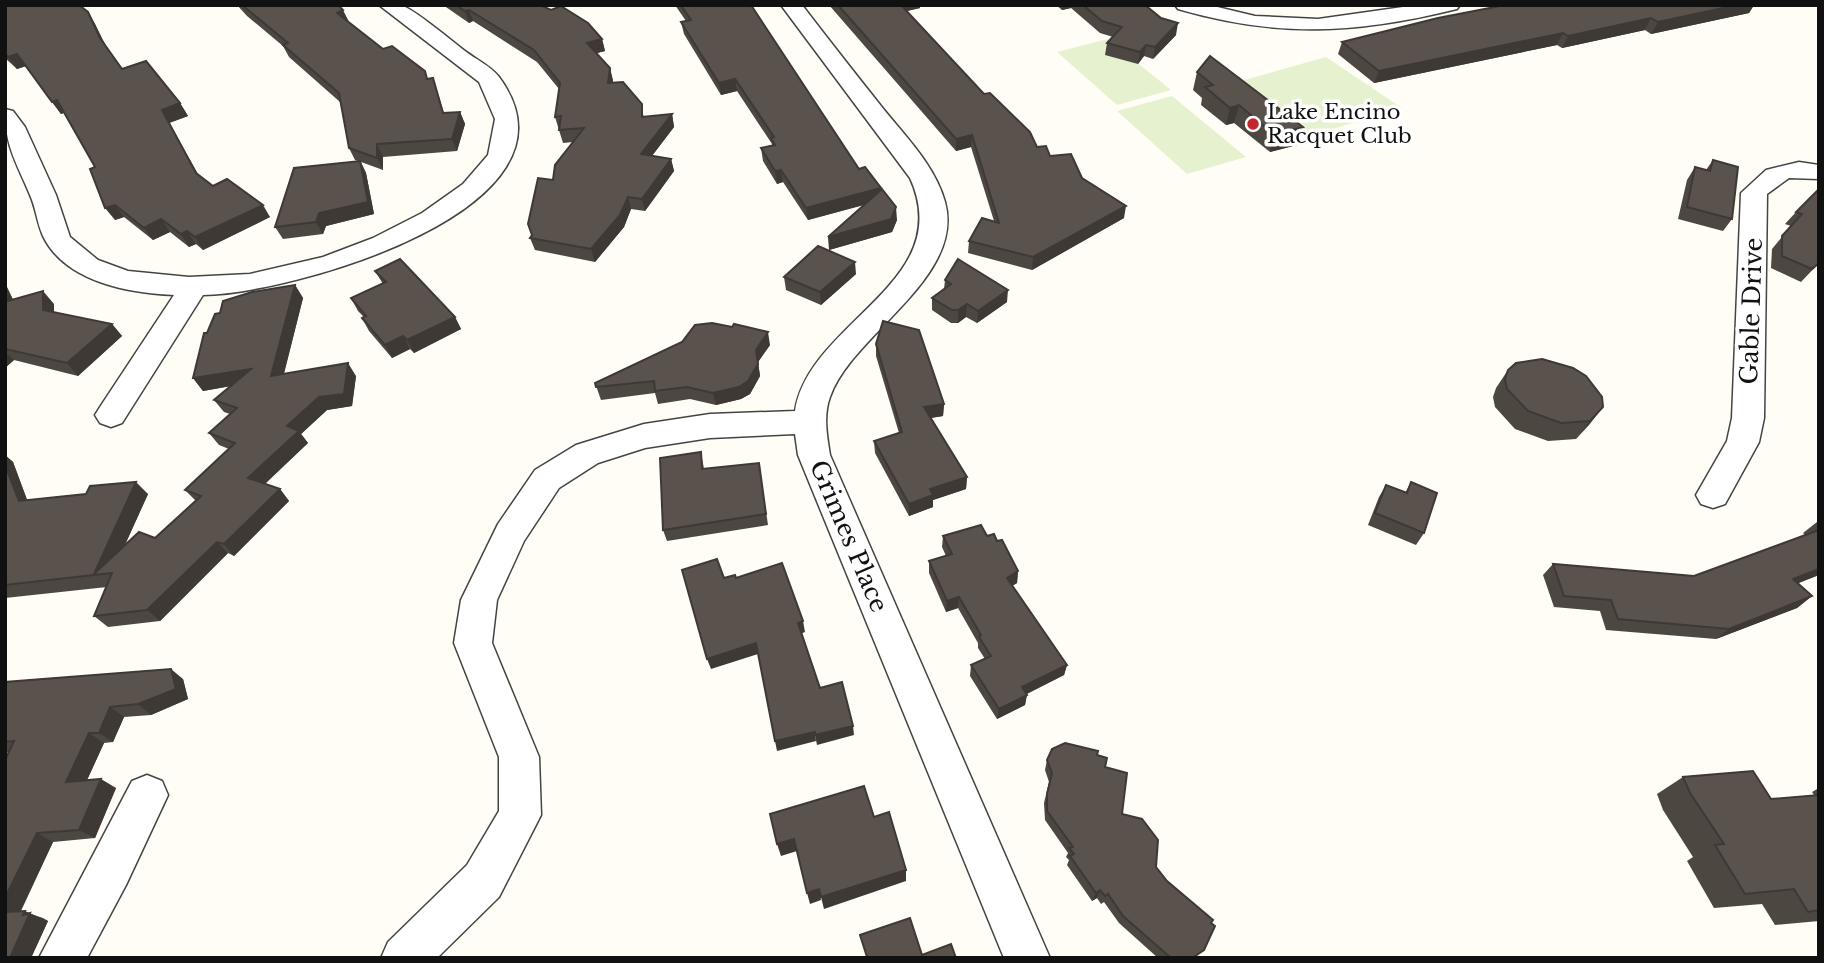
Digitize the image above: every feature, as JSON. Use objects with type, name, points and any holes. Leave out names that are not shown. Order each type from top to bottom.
[{"type":"street","points":[[5,116],[46,203],[59,241],[87,265],[129,280],[194,287],[252,283],[318,269],[388,244],[463,196],[501,156],[508,110],[489,79],[389,5]]},
{"type":"street","name":"Grimes Place","points":[[791,5],[921,173],[935,207],[933,238],[922,265],[840,355],[815,393],[809,422],[814,454],[1027,958]]},
{"type":"street","points":[[1185,5],[1235,20],[1291,27],[1375,21],[1450,5]]},
{"type":"street","name":"Gable Drive","points":[[1713,495],[1743,442],[1748,418],[1754,193],[1765,178],[1782,172],[1819,172]]},
{"type":"street","points":[[111,415],[194,287]]},
{"type":"street","points":[[404,958],[483,881],[520,815],[519,757],[473,643],[480,600],[510,534],[547,479],[587,454],[644,436],[710,426],[809,422]]},
{"type":"street","points":[[62,958],[111,870],[147,795]]},
{"type":"green space","points":[[1108,39],[1171,90],[1117,105],[1057,52]]},
{"type":"green space","points":[[1326,57],[1402,108],[1306,137],[1234,83]]},
{"type":"green space","points":[[1172,96],[1246,157],[1187,174],[1117,111]]},
{"type":"building","points":[[5,5],[79,5],[88,12],[100,38],[122,69],[146,61],[180,103],[162,110],[196,173],[213,186],[227,179],[263,205],[195,237],[187,231],[181,234],[161,219],[144,228],[115,205],[105,208],[90,169],[95,167],[57,100],[52,102],[17,54],[8,57],[5,54]]},
{"type":"building","points":[[242,5],[338,5],[343,10],[337,13],[383,49],[392,46],[425,71],[427,79],[433,78],[443,113],[460,112],[452,139],[377,144],[377,158],[349,148],[339,93],[283,45],[288,43]]},
{"type":"building","points":[[456,5],[540,5],[551,10],[561,6],[588,23],[602,39],[587,43],[610,68],[608,83],[623,82],[642,104],[642,117],[672,114],[641,154],[671,159],[642,199],[628,197],[620,215],[591,249],[530,238],[532,235],[528,224],[538,178],[553,180],[555,165],[584,128],[559,130],[561,116],[555,117],[560,83],[534,50],[469,10],[465,11]]},
{"type":"building","points":[[681,5],[751,5],[859,169],[865,167],[881,188],[806,208],[781,170],[775,171],[761,148],[775,145],[771,138],[774,137],[735,79],[719,83],[681,22],[691,20]]},
{"type":"building","points":[[838,5],[901,5],[984,94],[990,93],[1030,132],[1037,147],[1046,146],[1050,156],[1071,154],[1082,178],[1126,206],[1033,257],[969,241],[982,218],[999,223],[972,135],[956,139]]},
{"type":"building","points":[[1083,5],[1145,5],[1161,18],[1178,23],[1155,47],[1146,45],[1140,52],[1107,43],[1122,27],[1102,21]]},
{"type":"building","points":[[1505,5],[1737,5],[1658,22],[1651,18],[1568,36],[1563,33],[1379,71],[1342,42],[1438,18]]},
{"type":"building","points":[[1210,56],[1303,127],[1275,135],[1239,105],[1230,108],[1205,87],[1213,85],[1197,72]]},
{"type":"building","points":[[1713,160],[1738,167],[1732,219],[1687,207],[1695,167],[1710,171]]},
{"type":"building","points":[[360,161],[368,202],[319,213],[316,222],[275,227],[294,168]]},
{"type":"building","points":[[882,189],[896,207],[891,219],[828,237]]},
{"type":"building","points":[[1817,191],[1819,263],[1812,269],[1782,256],[1782,236],[1802,214],[1796,212]]},
{"type":"building","points":[[818,246],[855,262],[820,292],[784,277]]},
{"type":"building","points":[[400,259],[455,317],[407,340],[403,336],[385,345],[362,318],[366,316],[351,298],[386,282],[375,271]]},
{"type":"building","points":[[958,259],[1008,290],[978,311],[967,304],[958,310],[952,310],[932,298],[951,284],[945,280]]},
{"type":"building","points":[[295,285],[271,376],[348,363],[344,394],[319,397],[287,426],[299,431],[248,478],[280,489],[224,544],[217,542],[147,610],[94,616],[112,573],[5,585],[5,465],[19,501],[86,494],[90,486],[136,482],[94,574],[139,532],[155,538],[201,496],[185,490],[235,443],[209,433],[237,408],[214,400],[251,369],[193,378],[204,333],[207,333],[215,314],[220,313],[223,301],[252,292]]},
{"type":"building","points":[[43,291],[43,310],[112,324],[67,363],[5,349],[5,295],[8,301]]},
{"type":"building","points":[[883,321],[919,330],[944,404],[924,407],[967,477],[930,489],[933,495],[909,504],[874,441],[902,432],[876,344]]},
{"type":"building","points":[[712,323],[732,327],[734,324],[768,332],[756,350],[758,364],[748,381],[739,387],[713,393],[687,387],[655,391],[654,381],[596,387],[595,383],[682,342],[695,325]]},
{"type":"building","points":[[1542,359],[1573,368],[1586,376],[1602,397],[1603,407],[1590,421],[1561,423],[1528,411],[1507,389],[1505,379],[1508,370],[1516,363]]},
{"type":"building","points":[[701,452],[702,469],[759,463],[766,514],[663,530],[660,458]]},
{"type":"building","points":[[1411,482],[1437,493],[1424,533],[1375,513],[1386,485],[1407,493]]},
{"type":"building","points":[[981,525],[987,536],[994,534],[997,541],[1002,540],[1018,571],[1007,578],[1067,665],[1022,687],[1027,695],[999,709],[971,665],[991,656],[959,597],[947,601],[929,561],[952,554],[943,536]]},
{"type":"building","points":[[1819,530],[1819,569],[1793,579],[1812,596],[1729,629],[1618,619],[1611,600],[1564,596],[1553,564],[1694,576]]},
{"type":"building","points":[[717,559],[724,578],[735,575],[736,578],[782,563],[803,621],[798,623],[820,688],[842,682],[853,726],[775,741],[756,643],[707,659],[682,570]]},
{"type":"building","points":[[171,669],[176,689],[138,704],[110,707],[99,733],[89,733],[66,782],[101,779],[79,830],[37,833],[5,898],[5,760],[14,741],[5,742],[5,682]]},
{"type":"building","points":[[1065,743],[1098,751],[1097,755],[1107,758],[1105,767],[1127,773],[1122,814],[1142,819],[1158,840],[1156,867],[1167,881],[1213,920],[1211,923],[1215,926],[1204,950],[1192,958],[1171,958],[1123,916],[1108,894],[1105,896],[1100,890],[1096,893],[1070,856],[1074,854],[1069,848],[1073,847],[1047,811],[1047,794],[1052,773],[1047,760],[1052,749]]},
{"type":"building","points":[[1753,771],[1771,799],[1819,795],[1819,910],[1808,912],[1794,889],[1745,894],[1715,845],[1724,844],[1690,793],[1683,777]]},
{"type":"building","points":[[864,786],[874,817],[889,812],[906,870],[821,897],[819,889],[807,893],[794,839],[777,844],[770,814]]},
{"type":"building","points":[[25,911],[23,915],[30,913],[10,958],[5,958],[5,912]]},
{"type":"building","points":[[910,918],[922,955],[951,944],[956,958],[866,958],[860,935]]},
{"type":"place","name":"Lake Encino Racquet Club","points":[[1253,124]]}]
